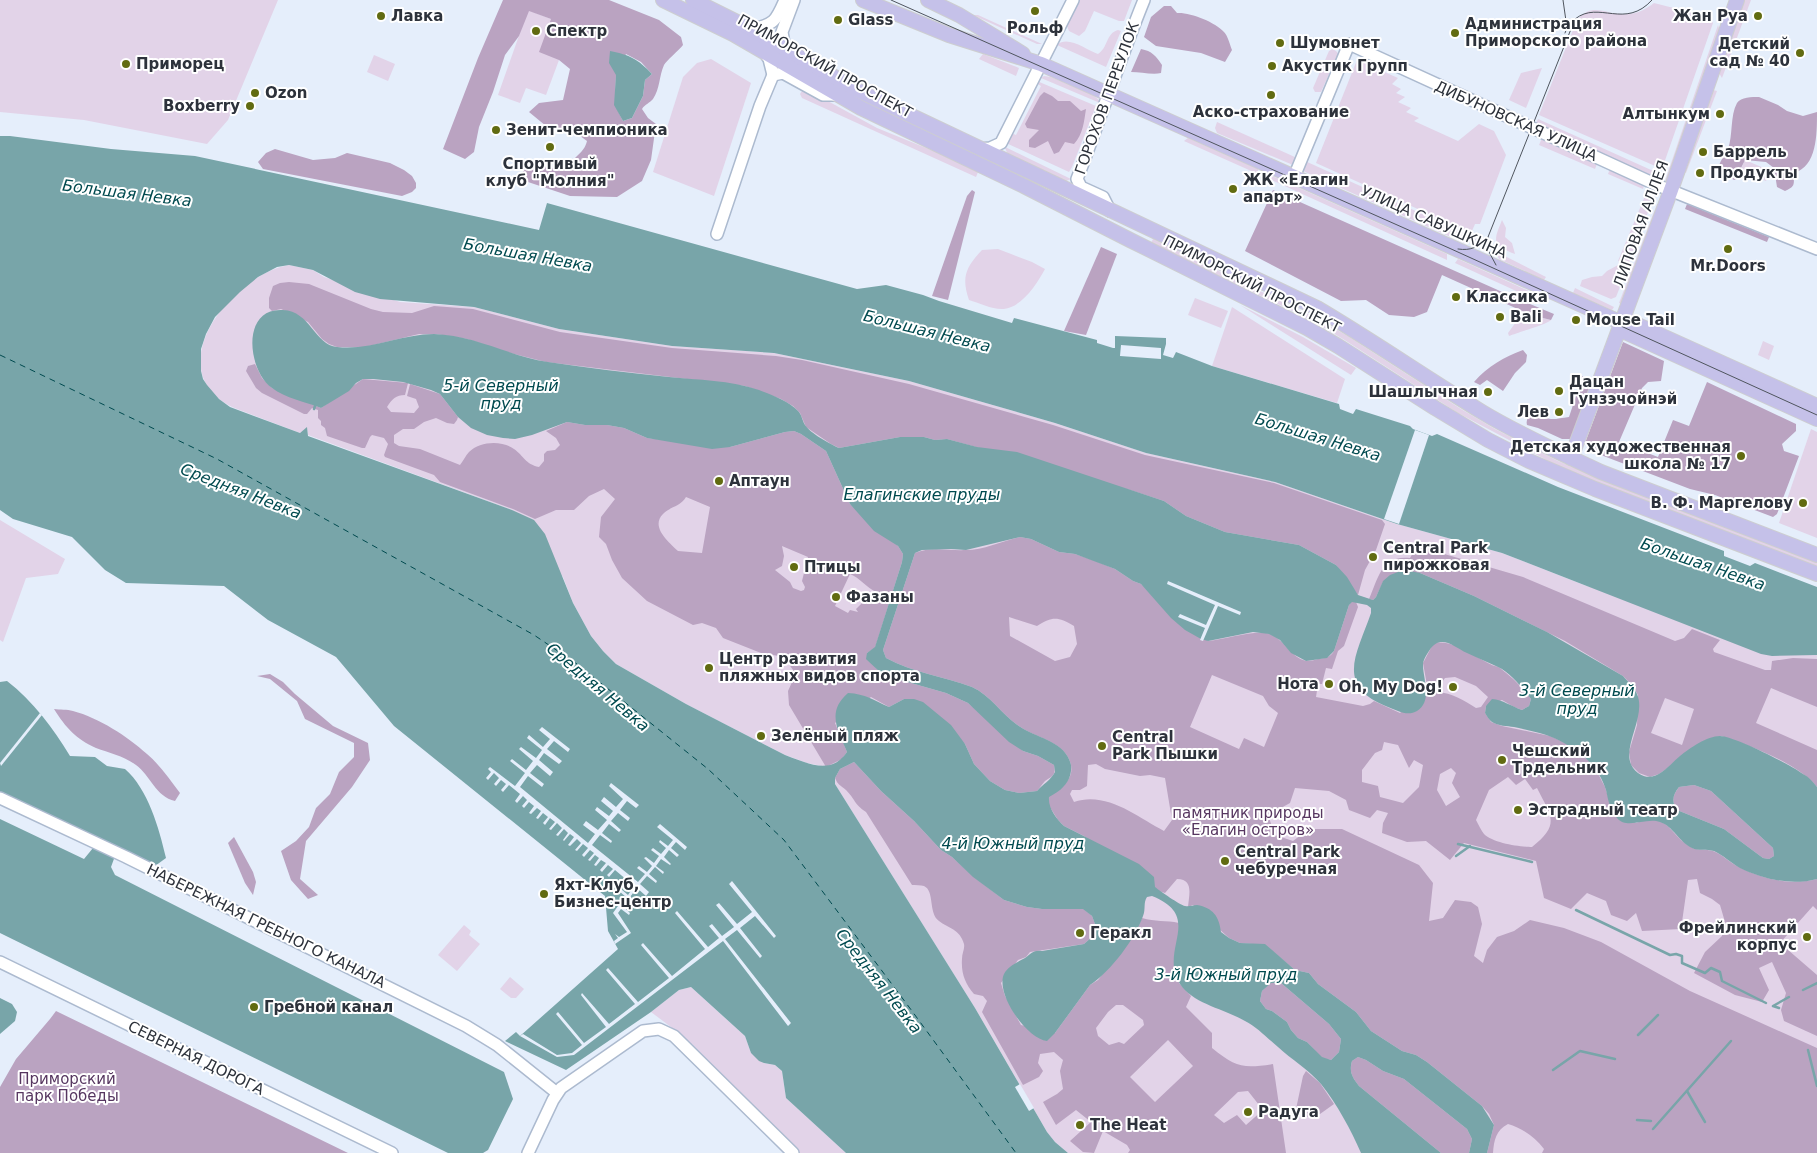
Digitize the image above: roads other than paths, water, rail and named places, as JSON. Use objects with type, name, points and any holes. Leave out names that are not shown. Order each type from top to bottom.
[{"type":"main road","name":"ПРИМОРСКИЙ ПРОСПЕКТ","points":[[693,0],[751,29],[857,90],[1317,308],[1484,413],[1571,458],[1602,472],[1817,555]]},
{"type":"main road","name":"УЛИЦА САВУШКИНА","points":[[863,0],[949,35],[1041,64],[1622,323],[1630,321],[1817,406]]},
{"type":"main road","name":"УЛИЦА САВУШКИНА","points":[[928,0],[959,15],[1041,64]]},
{"type":"main road","name":"ЛИПОВАЯ АЛЛЕЯ","points":[[1571,458],[1671,190],[1737,0]]},
{"type":"main road","name":"ПРИМОРСКИЙ ПРОСПЕКТ","points":[[668,2],[733,34],[861,108],[1024,186],[1307,328],[1454,421],[1527,460],[1595,489],[1817,574]]},
{"type":"main road","name":"УЛИЦА САВУШКИНА","points":[[1622,323],[1625,332],[1817,419]]},
{"type":"street","points":[[751,29],[774,22],[785,0]]},
{"type":"street","points":[[785,49],[782,32],[794,0]]},
{"type":"street","points":[[980,149],[990,148],[1001,143],[1073,0]]},
{"type":"street","name":"ГОРОХОВ ПЕРЕУЛОК","points":[[1110,211],[1103,197],[1081,187],[1077,179],[1115,73],[1144,0]]},
{"type":"street","name":"ДИБУНОВСКАЯ УЛИЦА","points":[[1294,177],[1349,44],[1671,190],[1817,249]]},
{"type":"street","points":[[717,234],[760,106],[773,75],[766,53]]},
{"type":"street","points":[[773,75],[783,72],[823,95],[838,95]]},
{"type":"street","points":[[1001,143],[1005,155],[1012,164]]},
{"type":"street","name":"НАБЕРЕЖНАЯ ГРЕБНОГО КАНАЛА","points":[[0,798],[126,856],[466,1026],[497,1045],[557,1093]]},
{"type":"street","name":"СЕВЕРНАЯ ДОРОГА","points":[[0,962],[392,1153]]},
{"type":"street","name":"СЕВЕРНАЯ ДОРОГА","points":[[0,970],[375,1153]]},
{"type":"street","points":[[528,1153],[557,1093],[573,1078],[635,1035],[650,1029],[659,1029],[674,1036],[793,1153]]},
{"type":"water","points":[[610,51],[633,58],[652,74],[645,80],[643,96],[632,118],[623,121],[614,105],[616,75],[609,63]]},
{"type":"water","points":[[0,136],[111,149],[195,156],[539,230],[547,203],[857,289],[886,285],[1012,323],[1014,318],[1097,340],[1097,343],[1113,348],[1115,348],[1115,336],[1166,338],[1163,355],[1173,358],[1176,352],[1212,366],[1339,404],[1340,409],[1353,414],[1356,409],[1410,426],[1432,436],[1437,434],[1558,487],[1724,551],[1724,556],[1750,566],[1755,563],[1817,587],[1817,655],[1772,656],[1761,654],[1502,553],[1397,524],[1275,482],[1146,453],[1055,423],[909,381],[774,353],[672,346],[559,329],[474,307],[380,299],[355,292],[313,270],[289,265],[277,267],[258,277],[215,317],[201,349],[203,379],[219,399],[230,407],[300,433],[307,427],[308,436],[512,510],[534,520],[545,534],[573,603],[591,636],[616,664],[686,704],[785,755],[810,764],[826,766],[834,764],[847,752],[838,729],[836,714],[841,700],[848,693],[865,696],[889,707],[904,699],[914,699],[923,702],[951,725],[965,744],[974,764],[990,781],[1005,790],[1019,793],[1037,791],[1055,772],[1054,765],[1038,756],[1023,751],[1009,742],[968,703],[946,693],[883,675],[866,659],[867,653],[875,647],[903,554],[898,546],[874,531],[850,504],[826,451],[794,431],[730,447],[712,449],[647,438],[624,428],[567,422],[532,435],[515,439],[503,438],[487,435],[471,428],[458,417],[440,394],[403,382],[373,379],[363,379],[356,383],[349,391],[321,408],[283,394],[272,388],[264,379],[257,368],[253,355],[252,341],[254,329],[260,318],[269,312],[283,310],[292,312],[300,316],[323,341],[337,347],[361,347],[422,335],[449,335],[548,362],[737,384],[759,390],[790,404],[799,413],[805,425],[811,431],[839,448],[900,437],[924,437],[935,440],[947,439],[977,447],[1017,452],[1164,501],[1186,516],[1225,532],[1299,545],[1336,565],[1347,577],[1358,595],[1373,600],[1383,581],[1390,575],[1410,571],[1420,573],[1474,596],[1547,632],[1623,676],[1636,691],[1639,704],[1629,757],[1638,773],[1650,777],[1656,776],[1694,746],[1704,740],[1720,736],[1727,737],[1762,752],[1787,764],[1807,777],[1817,787],[1817,879],[1797,882],[1768,878],[1740,868],[1714,851],[1692,848],[1683,842],[1669,827],[1660,822],[1626,823],[1621,821],[1613,812],[1603,782],[1595,768],[1578,752],[1546,735],[1500,725],[1490,720],[1485,713],[1486,706],[1492,699],[1522,710],[1529,706],[1531,699],[1516,681],[1503,670],[1452,645],[1442,642],[1438,643],[1433,646],[1425,658],[1423,665],[1426,696],[1422,707],[1417,711],[1413,713],[1402,712],[1371,699],[1361,689],[1355,679],[1354,668],[1360,642],[1371,613],[1371,608],[1367,605],[1352,602],[1349,605],[1334,651],[1327,658],[1306,661],[1291,653],[1280,640],[1269,634],[1253,632],[1208,641],[1201,639],[1185,630],[1171,618],[1141,584],[1115,569],[1075,554],[1059,552],[1031,539],[1020,537],[966,550],[922,550],[915,553],[883,650],[886,658],[917,671],[972,687],[986,696],[1022,728],[1058,746],[1068,757],[1071,771],[1066,784],[1049,797],[1049,801],[1053,813],[1064,826],[1139,864],[1154,877],[1155,887],[1182,905],[1197,905],[1207,908],[1217,917],[1221,932],[1229,938],[1240,943],[1265,944],[1295,970],[1309,973],[1318,984],[1356,1012],[1371,1031],[1402,1051],[1416,1055],[1427,1062],[1482,1106],[1494,1125],[1487,1153],[1469,1153],[1472,1139],[1467,1129],[1404,1079],[1383,1071],[1358,1057],[1352,1061],[1351,1071],[1359,1086],[1441,1153],[1361,1153],[1338,1109],[1321,1084],[1311,1074],[1254,1026],[1193,997],[1180,984],[1175,971],[1174,958],[1178,935],[1176,914],[1168,904],[1152,896],[1147,897],[1144,913],[1134,935],[1114,963],[1090,985],[1047,1041],[1039,1038],[1022,1024],[1008,1003],[1002,983],[1004,974],[1011,966],[1035,951],[1084,944],[1093,936],[1096,927],[1092,916],[1083,909],[1042,909],[1027,907],[1004,900],[941,850],[854,762],[840,769],[835,778],[835,784],[975,1008],[1047,1132],[1068,1153],[846,1153],[786,1098],[782,1071],[775,1065],[759,1061],[751,1053],[745,1036],[691,987],[679,990],[651,1012],[566,1070],[505,1041],[516,1032],[520,1036],[618,949],[608,931],[605,896],[394,726],[336,657],[268,620],[224,586],[126,583],[105,570],[72,537],[13,519],[0,510]],"holes":[[[1694,785],[1711,791],[1773,848],[1774,856],[1769,859],[1763,858],[1724,829],[1677,810],[1673,801],[1679,787]],[[1271,983],[1281,983],[1329,1024],[1341,1039],[1339,1052],[1331,1060],[1322,1057],[1307,1042],[1298,1038],[1287,1022],[1266,1009],[1260,1001],[1262,991]]]},
{"type":"water","name":"Гребной канал","points":[[7,681],[42,716],[70,756],[95,757],[107,766],[125,769],[140,787],[152,810],[166,858],[155,866],[115,856],[111,867],[115,875],[504,1072],[513,1099],[488,1150],[483,1153],[448,1153],[0,933],[0,819],[84,859],[98,838],[0,792],[0,682]]},
{"type":"water","points":[[0,998],[12,1004],[17,1012],[15,1021],[0,1034]]},
{"type":"waterway","points":[[1458,844],[1532,862]]},
{"type":"waterway","points":[[1456,856],[1470,846]]},
{"type":"waterway","points":[[1576,910],[1670,955],[1682,956],[1682,963],[1705,973],[1711,968],[1720,972],[1722,981],[1766,1003]]},
{"type":"waterway","points":[[1803,990],[1817,983]]},
{"type":"waterway","points":[[1779,1008],[1773,1006],[1789,997]]},
{"type":"waterway","points":[[1638,1035],[1658,1015]]},
{"type":"waterway","points":[[1653,1129],[1731,1041]]},
{"type":"waterway","points":[[1808,1050],[1817,1086]]},
{"type":"waterway","points":[[1553,1070],[1580,1051],[1615,1059]]},
{"type":"waterway","points":[[1687,1091],[1705,1122]]},
{"type":"waterway","points":[[1637,1120],[1651,1121]]},
{"type":"tram line","points":[[891,0],[1449,248],[1817,415]]},
{"type":"tram line","points":[[1563,0],[1567,28],[1565,33]]},
{"type":"tram line","points":[[1496,265],[1488,250],[1488,237],[1575,19],[1593,12],[1632,13],[1642,9],[1652,0]]},
{"type":"tram line","points":[[1458,249],[1474,248],[1488,237]]},
{"type":"place","name":"Рольф","points":[[1035,11]]},
{"type":"place","name":"Лавка","points":[[381,16]]},
{"type":"place","name":"Жан Руа","points":[[1758,16]]},
{"type":"place","name":"Glass","points":[[838,20]]},
{"type":"place","name":"Спектр","points":[[536,31]]},
{"type":"place","name":"Администрация Приморского района","points":[[1455,33]]},
{"type":"place","name":"Шумовнет","points":[[1280,43]]},
{"type":"place","name":"Детский сад № 40","points":[[1800,53]]},
{"type":"place","name":"Приморец","points":[[126,64]]},
{"type":"place","name":"Акустик Групп","points":[[1272,66]]},
{"type":"place","name":"Ozon","points":[[255,93]]},
{"type":"place","name":"Аско-страхование","points":[[1271,95]]},
{"type":"place","name":"Boxberry","points":[[250,106]]},
{"type":"place","name":"Алтынкум","points":[[1720,114]]},
{"type":"place","name":"Зенит-чемпионика","points":[[496,130]]},
{"type":"place","name":"Спортивый клуб \"Молния\"","points":[[550,147]]},
{"type":"place","name":"Баррель","points":[[1703,152]]},
{"type":"place","name":"Продукты","points":[[1700,173]]},
{"type":"place","name":"ЖК «Елагин апарт»","points":[[1233,189]]},
{"type":"place","name":"Mr.Doors","points":[[1728,249]]},
{"type":"place","name":"Классика","points":[[1456,297]]},
{"type":"place","name":"Bali","points":[[1500,317]]},
{"type":"place","name":"Mouse Tail","points":[[1576,320]]},
{"type":"place","name":"Дацан Гунзэчойнэй","points":[[1559,391]]},
{"type":"place","name":"Шашлычная","points":[[1488,392]]},
{"type":"place","name":"Лев","points":[[1559,412]]},
{"type":"place","name":"Детская художественная школа № 17","points":[[1741,456]]},
{"type":"place","name":"Аптаун","points":[[719,481]]},
{"type":"place","name":"В. Ф. Маргелову","points":[[1803,503]]},
{"type":"place","name":"Central Park пирожковая","points":[[1373,557]]},
{"type":"place","name":"Птицы","points":[[794,567]]},
{"type":"place","name":"Фазаны","points":[[836,597]]},
{"type":"place","name":"Центр развития пляжных видов спорта","points":[[709,668]]},
{"type":"place","name":"Нота","points":[[1329,684]]},
{"type":"place","name":"Oh, My Dog!","points":[[1453,687]]},
{"type":"place","name":"Зелёный пляж","points":[[761,736]]},
{"type":"place","name":"Central Park Пышки","points":[[1102,746]]},
{"type":"place","name":"Чешский Трдельник","points":[[1502,760]]},
{"type":"place","name":"Эстрадный театр","points":[[1518,810]]},
{"type":"place","name":"Central Park чебуречная","points":[[1225,861]]},
{"type":"place","name":"Яхт-Клуб, Бизнес-центр","points":[[544,894]]},
{"type":"place","name":"Геракл","points":[[1080,933]]},
{"type":"place","name":"Фрейлинский корпус","points":[[1807,937]]},
{"type":"place","name":"Гребной канал","points":[[254,1007]]},
{"type":"place","name":"Радуга","points":[[1248,1112]]},
{"type":"place","name":"The Heat","points":[[1080,1125]]},
{"type":"water label","name":"Большая Невка","points":[[127,193]]},
{"type":"water label","name":"Большая Невка","points":[[528,255]]},
{"type":"water label","name":"Большая Невка","points":[[927,331]]},
{"type":"water label","name":"5-й Северный пруд","points":[[501,394]]},
{"type":"water label","name":"Большая Невка","points":[[1318,437]]},
{"type":"water label","name":"Средняя Невка","points":[[241,491]]},
{"type":"water label","name":"Елагинские пруды","points":[[922,494]]},
{"type":"water label","name":"Большая Невка","points":[[1703,564]]},
{"type":"water label","name":"Средняя Невка","points":[[598,687]]},
{"type":"water label","name":"3-й Северный пруд","points":[[1577,699]]},
{"type":"water label","name":"4-й Южный пруд","points":[[1013,843]]},
{"type":"water label","name":"3-й Южный пруд","points":[[1226,974]]},
{"type":"water label","name":"Средняя Невка","points":[[879,981]]},
{"type":"park label","name":"памятник природы «Елагин остров»","points":[[1248,822]]},
{"type":"park label","name":"Приморский парк Победы","points":[[67,1088]]}]
